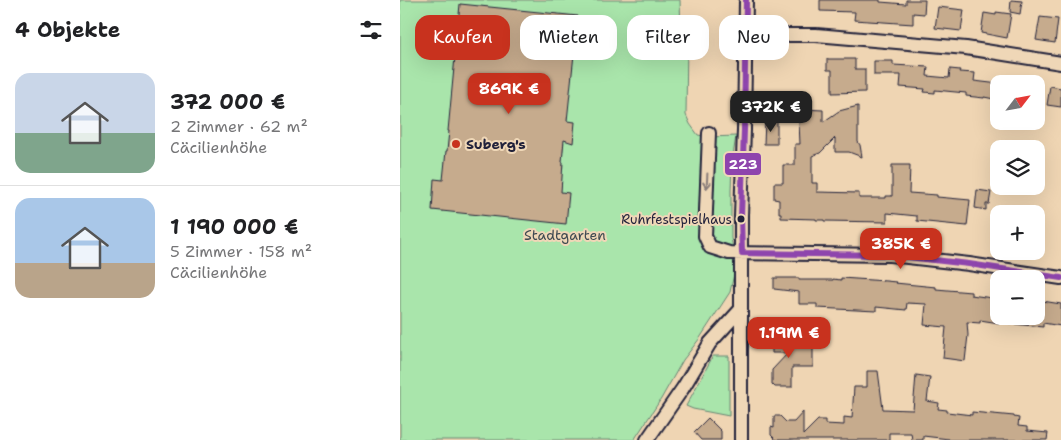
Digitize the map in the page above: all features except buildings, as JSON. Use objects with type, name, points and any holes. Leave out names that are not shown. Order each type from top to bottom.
[{"type":"street","points":[[746,0],[746,15]]},
{"type":"street","points":[[789,35],[816,35],[947,46],[1061,63]]},
{"type":"street","points":[[741,440],[741,207],[745,60]]},
{"type":"street","points":[[709,133],[704,236],[710,247],[729,253],[890,255],[969,264],[1061,278]]},
{"type":"street","points":[[647,440],[683,388],[710,343],[741,309]]},
{"type":"green space","name":"Stadtgarten","points":[[400,0],[680,0],[680,15],[627,15],[627,60],[687,60],[686,115],[690,124],[698,135],[709,137],[736,136],[732,162],[731,238],[736,265],[730,292],[683,360],[661,399],[634,440],[400,440]]},
{"type":"green space","points":[[713,356],[729,356],[729,416],[686,406]]},
{"type":"transit line","name":"223","points":[[742,253],[741,216],[746,0]]},
{"type":"transit line","name":"223","points":[[742,253],[890,255],[969,264],[1061,278]]},
{"type":"place","name":"Suberg's","points":[[456,144]]},
{"type":"place","name":"Ruhrfestspielhaus","points":[[741,219]]}]
